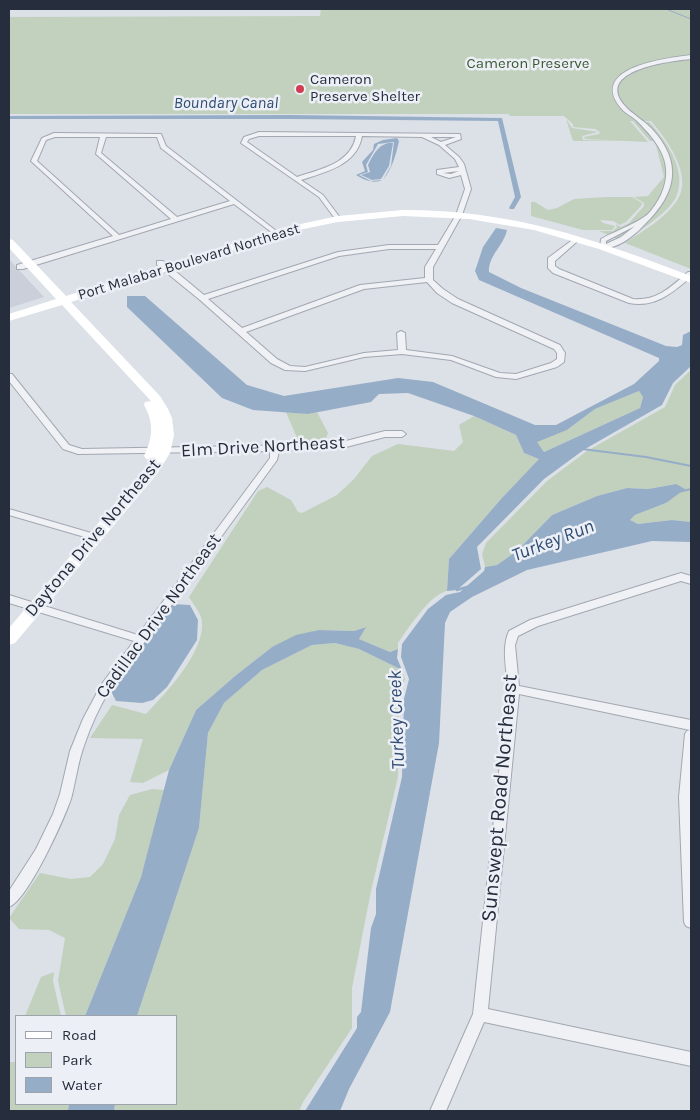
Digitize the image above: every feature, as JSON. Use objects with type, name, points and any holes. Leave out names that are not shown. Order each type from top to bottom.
[{"type":"street","points":[[614,245],[650,216],[666,195],[671,167],[666,152],[659,140],[622,106],[616,93],[617,82],[621,77],[637,67],[658,61],[691,57]]},
{"type":"street","points":[[337,217],[321,196],[244,143],[246,138],[259,134],[458,135],[459,138],[440,144]]},
{"type":"street","points":[[118,237],[34,161],[44,139],[54,135],[159,135],[163,147],[273,231]]},
{"type":"street","points":[[104,135],[98,153],[176,220]]},
{"type":"street","points":[[297,179],[332,167],[350,157],[359,145],[359,135]]},
{"type":"street","points":[[163,265],[277,364],[292,369],[309,368],[364,355],[402,352],[452,358],[509,377],[523,376],[554,365],[562,358],[562,353],[557,347],[455,301],[440,291],[430,280],[429,268],[460,213],[468,189],[457,158],[440,144],[423,135]]},
{"type":"street","points":[[25,266],[234,202]]},
{"type":"street","name":"Port Malabar Boulevard Northeast","points":[[460,213],[512,222],[577,239],[614,245],[690,277]]},
{"type":"street","name":"Port Malabar Boulevard Northeast","points":[[9,318],[56,299],[273,231],[337,217],[460,213],[514,217],[552,225],[690,277]]},
{"type":"street","points":[[602,244],[650,216]]},
{"type":"street","points":[[577,239],[551,260],[550,266],[556,271],[632,301],[644,303],[657,300],[690,277]]},
{"type":"street","points":[[9,242],[25,266]]},
{"type":"street","points":[[203,298],[338,254],[389,248],[440,247]]},
{"type":"street","points":[[9,255],[25,266]]},
{"type":"street","name":"Daytona Drive Northeast","points":[[9,639],[30,606],[90,536],[152,471],[169,429],[162,406],[148,389],[25,266]]},
{"type":"street","points":[[240,331],[363,287],[430,280]]},
{"type":"street","name":"Port Malabar Boulevard Northeast","points":[[9,310],[56,299]]},
{"type":"street","points":[[401,333],[402,352]]},
{"type":"street","name":"Elm Drive Northeast","points":[[9,376],[70,450],[81,452],[326,447],[361,441],[385,434],[402,434]]},
{"type":"street","name":"Cadillac Drive Northeast","points":[[9,901],[35,863],[54,826],[65,798],[76,750],[92,710],[104,688],[274,458],[275,449]]},
{"type":"street","points":[[9,512],[90,536]]},
{"type":"street","name":"Sunswept Road Northeast","points":[[438,1111],[480,1014],[514,689],[510,644],[513,634],[534,624],[681,578],[691,580]]},
{"type":"street","points":[[9,599],[140,639]]},
{"type":"street","name":"Daytona Drive Northeast","points":[[9,622],[30,606]]},
{"type":"street","points":[[514,689],[691,725]]},
{"type":"street","points":[[691,734],[688,797],[691,922]]},
{"type":"street","points":[[480,1014],[691,1059]]},
{"type":"shaded area","points":[[9,259],[18,269],[44,297],[9,308]]},
{"type":"green space","name":"Cameron Preserve","points":[[321,9],[691,9],[691,269],[625,243],[654,224],[667,212],[678,199],[682,189],[680,168],[676,157],[664,137],[651,121],[630,121],[648,142],[585,139],[584,137],[599,134],[600,132],[595,129],[573,127],[573,124],[564,116],[510,116],[508,114],[9,114],[9,17],[320,16]]},
{"type":"green space","points":[[566,119],[572,128],[598,132],[582,136],[583,140],[630,141],[573,141]]},
{"type":"green space","points":[[633,121],[649,122],[662,138],[673,156],[677,167],[679,187],[673,203],[667,209],[624,242],[599,231],[613,231],[617,227],[616,224],[621,227],[629,223],[644,206],[644,203],[634,197],[648,196],[664,177],[655,141],[650,141]]},
{"type":"green space","points":[[632,197],[642,203],[626,222],[620,225],[613,221],[600,220],[603,223],[615,226],[612,230],[583,230],[531,216],[531,202],[535,202],[548,210],[557,208],[574,199]]},
{"type":"green space","points":[[691,370],[691,522],[672,520],[638,524],[630,520],[635,515],[666,503],[676,484],[648,489],[627,488],[597,496],[552,515],[517,551],[497,565],[485,567],[482,554],[486,543],[547,481],[587,451],[665,407],[675,385]]},
{"type":"green space","points":[[639,391],[643,397],[640,408],[544,452],[536,441],[567,430],[595,409]]},
{"type":"green space","points":[[286,412],[308,414],[317,412],[328,433],[324,443],[300,445]]},
{"type":"green space","points":[[474,416],[516,435],[524,453],[540,459],[501,499],[449,559],[447,591],[426,605],[398,643],[398,649],[390,652],[359,639],[365,627],[354,631],[319,630],[272,647],[196,710],[169,770],[143,783],[130,782],[143,739],[90,738],[112,705],[146,714],[183,671],[197,646],[202,621],[199,612],[189,597],[258,491],[267,487],[291,500],[298,512],[302,513],[337,495],[354,479],[372,456],[398,444],[454,451],[463,442],[459,425]]},
{"type":"green space","points":[[335,643],[359,649],[402,670],[405,679],[399,698],[398,777],[371,891],[352,988],[352,1028],[299,1111],[114,1111],[115,1105],[178,1105],[178,1015],[137,1015],[199,828],[208,733],[224,703],[262,670],[312,645]]},
{"type":"green space","points":[[152,789],[165,790],[141,877],[85,1015],[66,1015],[58,981],[65,938],[49,930],[19,929],[9,918],[40,873],[71,879],[90,877],[103,864],[115,839],[119,815],[130,795]]},
{"type":"green space","points":[[54,972],[53,981],[61,1015],[25,1015],[41,977]]},
{"type":"green space","points":[[9,1062],[15,1062],[15,1105],[69,1105],[68,1111],[9,1111]]},
{"type":"water","points":[[397,138],[399,141],[395,157],[389,171],[383,180],[391,166],[394,142],[378,144],[366,165],[368,172],[359,175],[371,181],[382,180],[376,182],[369,181],[356,175],[365,171],[362,162],[373,150],[374,144],[383,140]]},
{"type":"water","points":[[393,143],[389,166],[381,179],[372,180],[361,175],[370,172],[368,165],[374,154],[381,146]]},
{"type":"water","points":[[496,228],[507,230],[503,241],[493,256],[489,272],[521,288],[666,346],[677,347],[682,345],[683,335],[691,331],[690,367],[673,383],[662,405],[585,449],[544,479],[477,547],[481,569],[457,590],[447,591],[449,559],[539,459],[524,453],[516,435],[474,416],[408,393],[379,394],[371,402],[308,414],[253,410],[222,398],[127,307],[127,296],[145,296],[247,385],[284,396],[398,378],[433,382],[535,425],[556,425],[634,384],[659,361],[659,358],[479,280],[475,271],[483,247]],"holes":[[[639,391],[643,397],[640,408],[544,452],[537,442],[567,430],[595,409]]]},
{"type":"water","points":[[676,484],[685,489],[666,503],[635,515],[630,520],[638,524],[672,520],[691,522],[691,542],[652,541],[527,570],[472,597],[450,612],[445,623],[439,743],[390,1012],[349,1089],[340,1111],[305,1111],[357,1028],[357,1017],[361,1012],[371,928],[376,914],[376,889],[402,777],[404,699],[409,679],[401,657],[402,644],[428,609],[446,595],[460,592],[484,571],[485,567],[497,565],[517,551],[552,515],[597,496],[627,488],[648,489]]},
{"type":"water","points":[[173,604],[190,605],[198,620],[197,640],[167,687],[153,700],[142,703],[116,701],[111,691],[119,676]]},
{"type":"water","points":[[366,627],[359,639],[390,652],[398,649],[397,658],[402,670],[359,649],[335,643],[312,645],[262,670],[224,703],[208,733],[199,828],[137,1015],[85,1015],[141,877],[169,770],[196,710],[272,647],[296,635],[319,630],[354,631]]},
{"type":"water","points":[[69,1105],[115,1105],[114,1111],[68,1111]]},
{"type":"waterway","points":[[666,9],[691,19]]},
{"type":"waterway","name":"Boundary Canal","points":[[9,118],[291,117],[500,119],[518,197],[512,208]]},
{"type":"waterway","points":[[582,449],[646,457],[691,466]]},
{"type":"waterway","points":[[678,492],[691,489]]},
{"type":"waterway","name":"Turkey Run","points":[[457,590],[467,587]]},
{"type":"place","name":"Cameron Preserve Shelter","points":[[300,89]]},
{"type":"water label","name":"Turkey Creek","points":[[397,720]]}]
